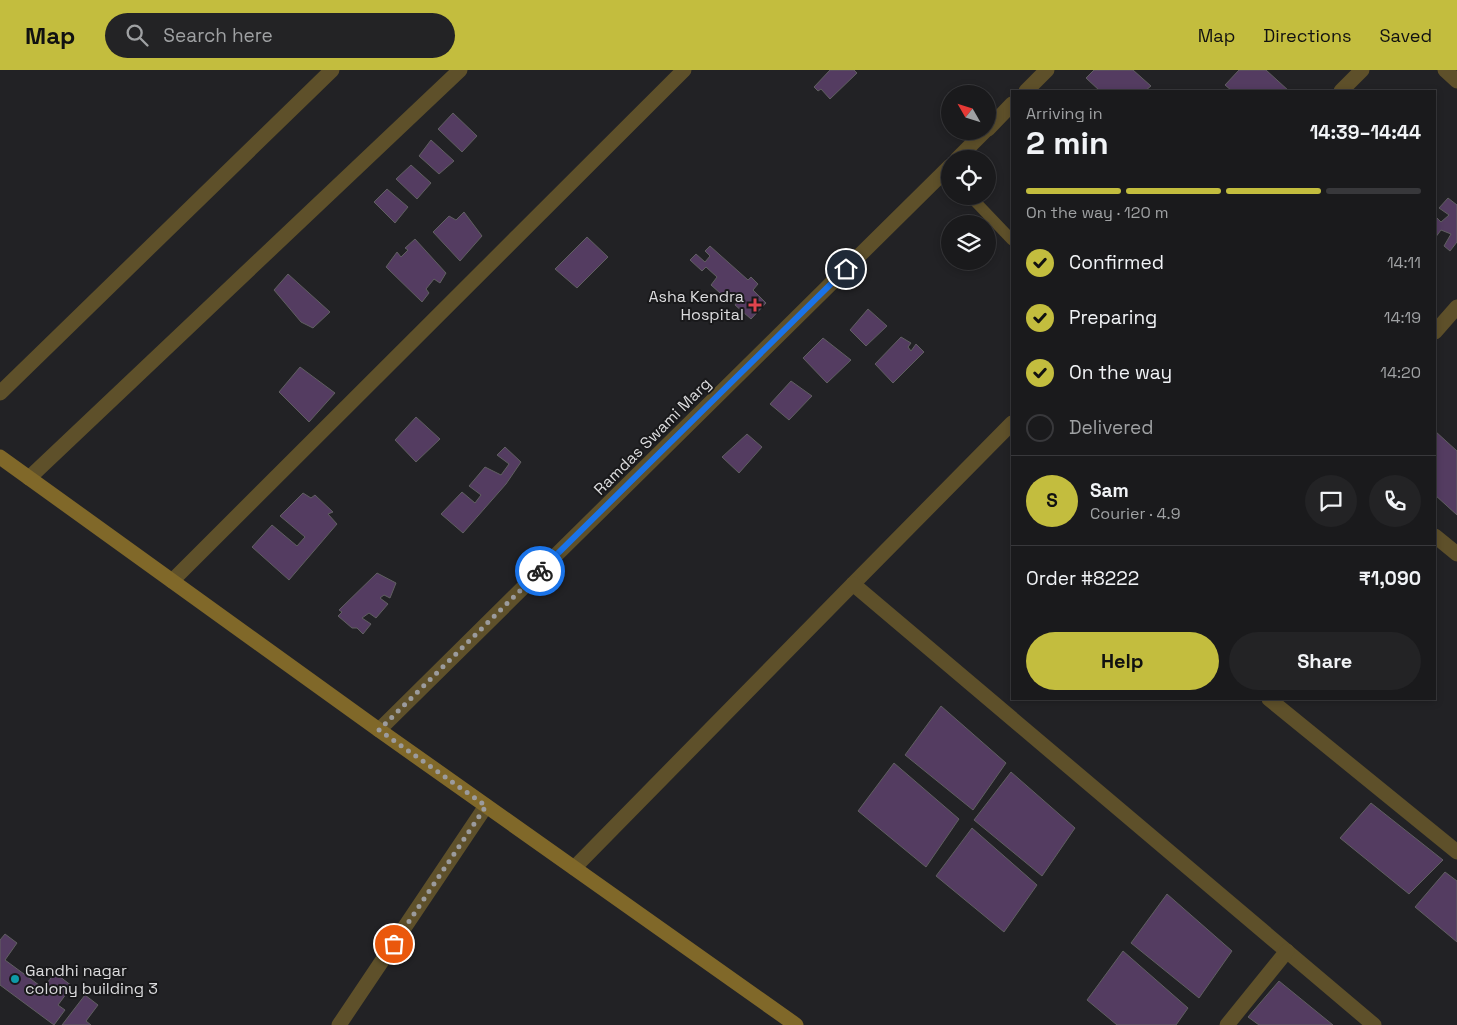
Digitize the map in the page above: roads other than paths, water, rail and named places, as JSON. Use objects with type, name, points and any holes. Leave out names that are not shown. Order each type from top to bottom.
[{"type":"main road","points":[[0,457],[379,730],[796,1025]]},
{"type":"street","points":[[0,394],[332,70]]},
{"type":"street","points":[[29,478],[460,70]]},
{"type":"street","points":[[172,581],[684,70]]},
{"type":"street","points":[[1027,90],[1047,70]]},
{"type":"street","points":[[1342,90],[1362,70]]},
{"type":"street","points":[[1445,70],[1457,81]]},
{"type":"street","points":[[996,120],[1011,105]]},
{"type":"street","points":[[967,150],[976,140]]},
{"type":"street","name":"Ramdas Swami Marg","points":[[379,730],[941,178]]},
{"type":"street","points":[[1436,331],[1457,307]]},
{"type":"street","points":[[574,868],[1011,424]]},
{"type":"street","points":[[1436,537],[1457,554]]},
{"type":"street","points":[[853,584],[1374,1025]]},
{"type":"street","points":[[1270,700],[1457,852]]},
{"type":"street","points":[[339,1025],[486,806]]},
{"type":"street","points":[[1227,1025],[1287,951]]},
{"type":"lane","points":[[979,205],[1011,239]]},
{"type":"place","name":"Asha Kendra Hospital","points":[[755,305]]},
{"type":"place","name":"Gandhi nagar colony building 3","points":[[15,979]]}]
